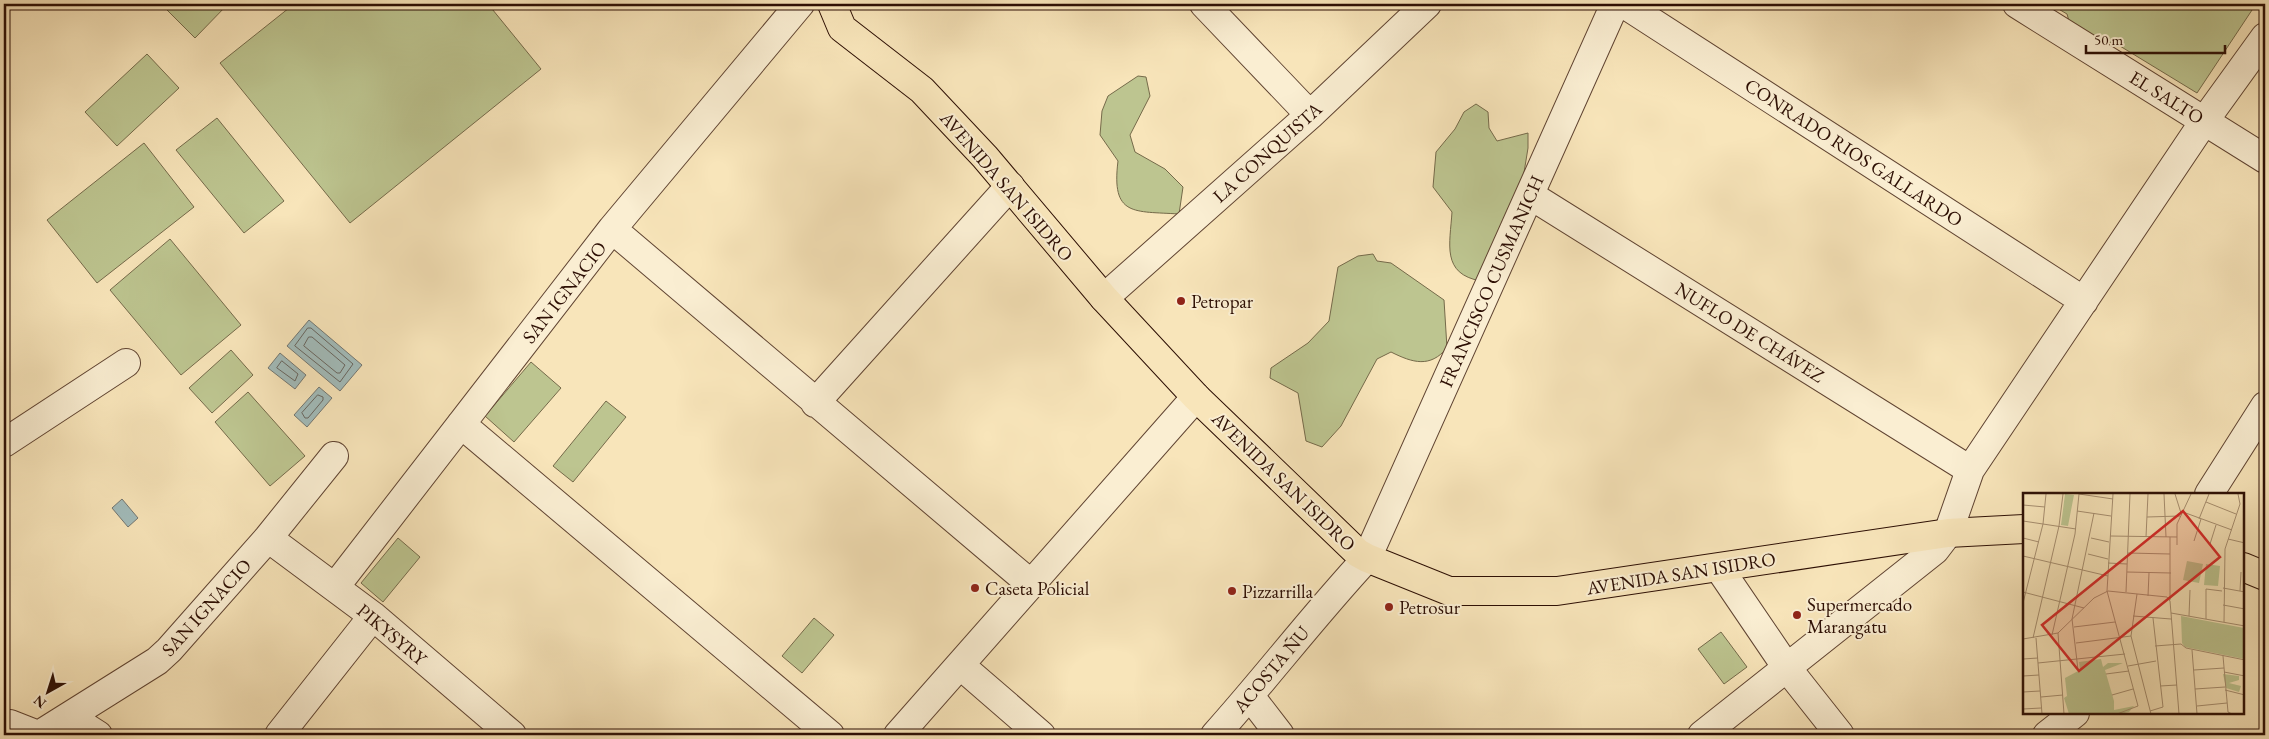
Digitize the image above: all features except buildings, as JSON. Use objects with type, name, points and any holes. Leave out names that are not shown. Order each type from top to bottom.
[{"type":"main road","name":"AVENIDA SAN ISIDRO","points":[[832,4],[842,28],[922,90],[1010,186],[1104,298],[1196,397],[1358,553],[1367,558],[1449,591],[1557,592],[1948,533],[2023,529]]},
{"type":"street","name":"SAN IGNACIO","points":[[335,587],[612,229],[800,4]]},
{"type":"street","points":[[1204,4],[1310,114]]},
{"type":"street","name":"LA CONQUISTA","points":[[1104,298],[1310,114],[1427,4]]},
{"type":"street","name":"FRANCISCO CUSMANICH","points":[[1367,558],[1615,4]]},
{"type":"street","name":"CONRADO RIOS GALLARDO","points":[[1624,4],[2084,301]]},
{"type":"street","name":"EL SALTO","points":[[2017,4],[2265,159]]},
{"type":"street","points":[[1702,735],[1931,554],[1948,533],[1970,470],[2205,120],[2265,37]]},
{"type":"street","points":[[815,403],[1010,186]]},
{"type":"street","name":"NUFLO DE CHÁVEZ","points":[[1530,195],[1970,470]]},
{"type":"street","points":[[612,229],[815,403],[1032,584]]},
{"type":"street","points":[[4,443],[126,363]]},
{"type":"street","points":[[898,735],[1196,397]]},
{"type":"street","points":[[2210,493],[2265,406]]},
{"type":"street","points":[[461,424],[830,735]]},
{"type":"street","name":"SAN IGNACIO","points":[[6,722],[38,735],[70,717],[157,661],[170,650],[268,538],[334,456]]},
{"type":"street","name":"PIKYSYRY","points":[[268,538],[373,616],[512,735]]},
{"type":"street","name":"ACOSTA ÑU","points":[[1215,735],[1250,696],[1325,603],[1367,558]]},
{"type":"street","points":[[1719,568],[1787,668],[1840,735]]},
{"type":"street","points":[[280,735],[373,616]]},
{"type":"street","points":[[960,665],[1041,735]]},
{"type":"street","points":[[1250,696],[1280,735]]},
{"type":"street","points":[[2047,735],[2074,714]]},
{"type":"street","points":[[70,717],[98,735]]},
{"type":"green space","points":[[161,4],[228,4],[195,38]]},
{"type":"green space","points":[[294,4],[488,4],[541,69],[350,223],[220,63]]},
{"type":"green space","points":[[2050,4],[2256,4],[2197,93],[2115,43],[2095,40],[2069,21],[2067,14]]},
{"type":"green space","points":[[147,54],[179,88],[117,146],[85,112]]},
{"type":"green space","points":[[1138,76],[1146,77],[1150,96],[1130,135],[1135,152],[1165,169],[1183,187],[1179,214],[1138,211],[1122,202],[1118,192],[1118,161],[1100,135],[1102,111],[1108,96]]},
{"type":"green space","points":[[1476,104],[1488,112],[1489,128],[1497,141],[1528,133],[1528,148],[1514,234],[1481,281],[1459,272],[1454,265],[1450,246],[1452,212],[1433,187],[1436,152],[1455,129],[1464,112]]},
{"type":"green space","points":[[217,118],[284,201],[244,233],[176,150]]},
{"type":"green space","points":[[144,143],[194,207],[97,283],[47,220]]},
{"type":"green space","points":[[170,239],[241,325],[181,375],[110,290]]},
{"type":"green space","points":[[1373,254],[1377,261],[1391,263],[1444,300],[1447,348],[1434,359],[1428,361],[1414,361],[1391,352],[1377,359],[1341,426],[1322,447],[1306,441],[1298,393],[1270,378],[1271,368],[1308,343],[1329,321],[1338,267],[1358,256]]},
{"type":"green space","points":[[231,350],[253,375],[212,413],[189,388]]},
{"type":"green space","points":[[531,362],[561,388],[514,442],[485,416]]},
{"type":"green space","points":[[248,392],[305,456],[270,486],[215,422]]},
{"type":"green space","points":[[606,401],[626,417],[573,482],[553,466]]},
{"type":"green space","points":[[398,538],[420,557],[383,602],[361,583]]},
{"type":"green space","points":[[814,618],[834,635],[802,673],[782,656]]},
{"type":"green space","points":[[1721,632],[1747,667],[1724,684],[1698,649]]},
{"type":"water","points":[[309,320],[362,365],[340,391],[287,346]]},
{"type":"water","points":[[280,353],[306,375],[295,389],[268,368]]},
{"type":"water","points":[[319,387],[332,398],[307,427],[294,415]]},
{"type":"water","points":[[122,499],[138,518],[128,527],[112,508]]},
{"type":"place","name":"Petropar","points":[[1181,301]]},
{"type":"place","name":"Caseta Policial","points":[[975,588]]},
{"type":"place","name":"Pizzarrilla","points":[[1232,591]]},
{"type":"place","name":"Petrosur","points":[[1389,607]]},
{"type":"place","name":"Supermercado Marangatu","points":[[1797,615]]}]
